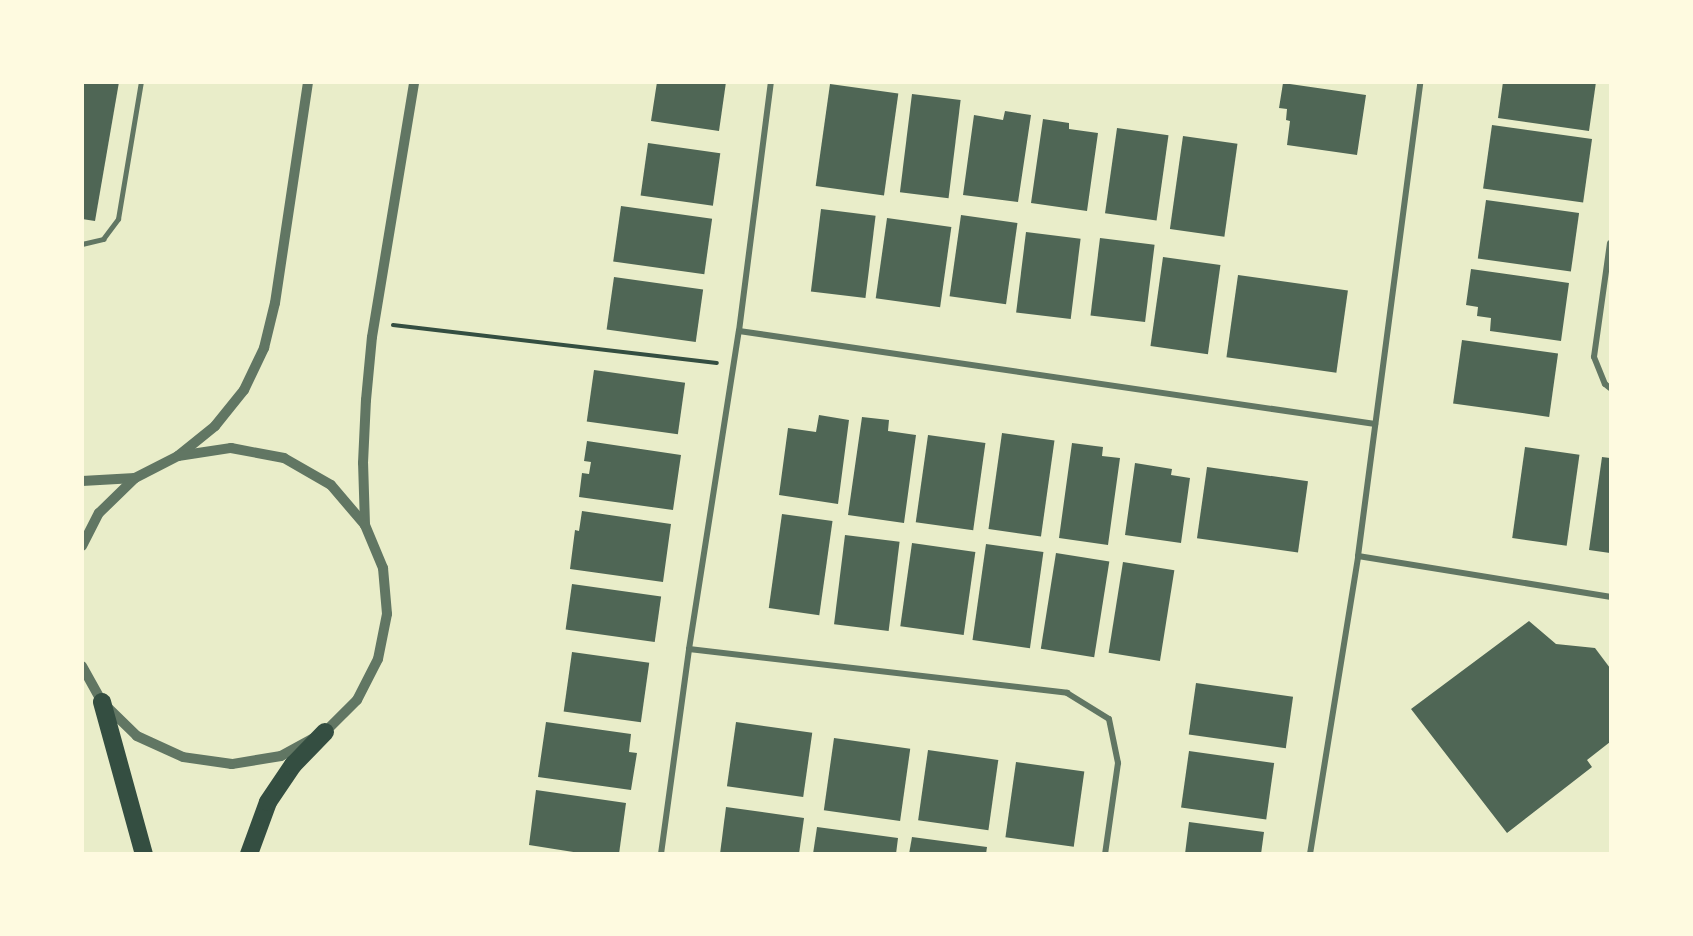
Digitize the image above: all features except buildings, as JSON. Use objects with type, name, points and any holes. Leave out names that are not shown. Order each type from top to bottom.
[{"type":"highway","points":[[102,702],[144,854]]},
{"type":"highway","points":[[249,854],[268,802],[293,765],[325,732]]},
{"type":"street","points":[[300,140],[302,82]]},
{"type":"street","points":[[82,546],[99,513],[135,478],[178,456],[214,426],[244,390],[264,348],[275,303],[308,82]]},
{"type":"street","points":[[365,525],[363,463],[366,400],[375,323],[414,82]]},
{"type":"street","points":[[661,854],[689,649],[740,331],[771,82]]},
{"type":"street","points":[[1310,854],[1358,556],[1420,82]]},
{"type":"street","points":[[1611,243],[1594,357],[1605,384],[1611,388]]},
{"type":"street","points":[[740,331],[1375,424]]},
{"type":"street","points":[[82,666],[102,702],[137,736],[183,758],[232,764],[281,756],[325,732],[357,700],[378,659],[387,614],[383,568],[365,525],[330,485],[284,458],[231,448],[178,456]]},
{"type":"street","points":[[82,482],[135,478]]},
{"type":"street","points":[[1358,556],[1611,597]]},
{"type":"street","points":[[689,649],[1067,693],[1109,718],[1118,763],[1105,854]]},
{"type":"lane","points":[[82,244],[103,239],[118,219],[141,82]]},
{"type":"path","points":[[375,323],[734,365]]}]
